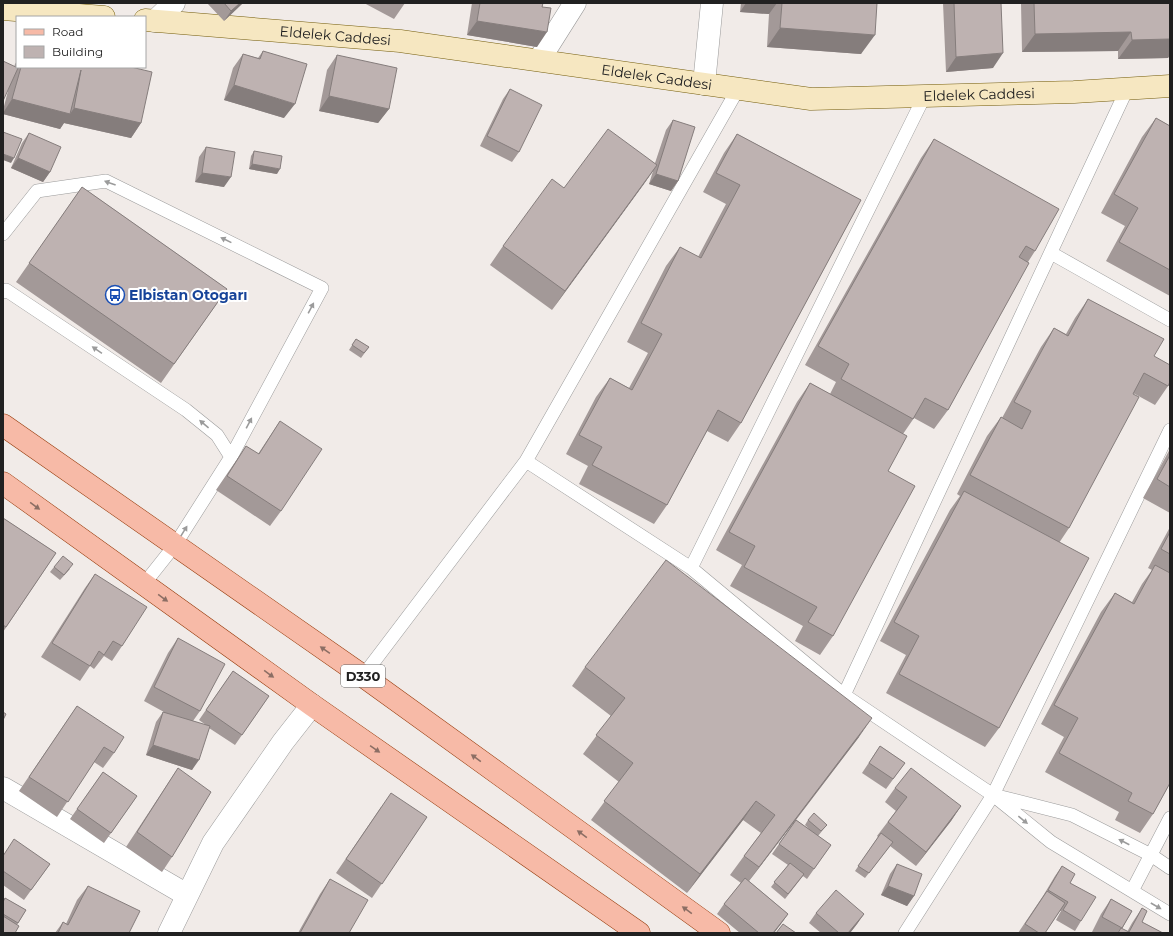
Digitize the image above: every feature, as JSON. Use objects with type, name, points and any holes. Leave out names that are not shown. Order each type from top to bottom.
[{"type":"main road","name":"D330","points":[[3,425],[363,676],[719,933]]},
{"type":"main road","points":[[3,483],[312,705],[640,933]]},
{"type":"street","points":[[150,21],[174,3]]},
{"type":"street","points":[[539,60],[575,3]]},
{"type":"street","points":[[704,84],[712,3]]},
{"type":"street","points":[[3,9],[91,16]]},
{"type":"street","name":"Eldelek Caddesi","points":[[150,21],[400,41],[811,99],[1074,92],[1170,86]]},
{"type":"street","points":[[169,933],[213,843],[312,705]]},
{"type":"street","points":[[3,788],[187,896]]},
{"type":"lane","points":[[363,676],[526,461],[738,89]]},
{"type":"lane","points":[[844,695],[1127,89]]},
{"type":"lane","points":[[691,568],[924,96]]},
{"type":"lane","points":[[3,234],[37,191],[106,181],[322,288],[231,457],[175,545],[144,584]]},
{"type":"lane","points":[[1050,253],[1170,320]]},
{"type":"lane","points":[[3,292],[6,290],[186,410],[217,435],[231,457]]},
{"type":"lane","points":[[905,933],[993,795],[1170,430]]},
{"type":"lane","points":[[526,461],[691,568],[844,695],[993,795],[1051,842],[1170,914]]},
{"type":"lane","points":[[993,795],[1072,816],[1151,855],[1170,868]]},
{"type":"lane","points":[[1132,892],[1170,818]]},
{"type":"building","points":[[224,3],[240,3],[231,11]]},
{"type":"building","points":[[480,3],[543,3],[542,7],[551,8],[547,32],[477,21]]},
{"type":"building","points":[[782,3],[877,3],[875,35],[780,28]]},
{"type":"building","points":[[954,3],[1001,3],[1003,53],[956,57]]},
{"type":"building","points":[[1034,3],[1170,3],[1170,39],[1132,40],[1131,32],[1035,34]]},
{"type":"building","points":[[263,51],[307,64],[295,104],[234,85],[243,54],[260,59]]},
{"type":"building","points":[[337,55],[397,68],[389,109],[329,96]]},
{"type":"building","points":[[3,61],[18,68],[3,101]]},
{"type":"building","points":[[21,68],[135,68],[152,72],[141,123],[74,108],[81,70],[70,114],[12,99]]},
{"type":"building","points":[[510,89],[542,105],[519,152],[487,136]]},
{"type":"building","points":[[1156,118],[1170,126],[1170,270],[1119,242],[1138,208],[1114,194]]},
{"type":"building","points":[[673,120],[695,127],[678,181],[656,174]]},
{"type":"building","points":[[608,129],[657,165],[565,291],[503,246],[552,179],[564,188]]},
{"type":"building","points":[[3,132],[22,139],[14,158],[3,154]]},
{"type":"building","points":[[29,133],[61,147],[50,172],[18,158]]},
{"type":"building","points":[[737,134],[861,200],[741,423],[718,410],[667,505],[592,465],[602,447],[579,435],[610,378],[632,390],[662,334],[641,323],[680,247],[701,258],[740,185],[716,173]]},
{"type":"building","points":[[934,139],[1059,209],[1035,251],[1026,246],[1019,257],[1029,263],[948,410],[925,398],[913,419],[841,379],[849,364],[818,346]]},
{"type":"building","points":[[206,147],[235,152],[231,177],[202,173]]},
{"type":"building","points":[[254,151],[282,156],[280,169],[252,164]]},
{"type":"building","name":"Elbistan Otogarı","points":[[82,187],[227,289],[174,364],[29,263]]},
{"type":"building","points":[[1088,299],[1164,339],[1154,356],[1170,365],[1170,382],[1168,386],[1144,373],[1133,394],[1139,397],[1069,528],[970,475],[1001,417],[1022,429],[1031,411],[1014,402],[1054,328],[1068,336]]},
{"type":"building","points":[[356,339],[369,347],[364,353],[352,345]]},
{"type":"building","points":[[810,383],[907,436],[888,471],[915,486],[833,636],[808,622],[817,607],[744,567],[755,546],[729,532]]},
{"type":"building","points":[[280,421],[322,449],[281,511],[227,476],[246,446],[259,454]]},
{"type":"building","points":[[1170,455],[1170,487],[1157,479]]},
{"type":"building","points":[[964,491],[1089,558],[999,728],[899,674],[919,636],[894,622]]},
{"type":"building","points":[[3,518],[56,553],[6,627],[3,625]]},
{"type":"building","points":[[1170,532],[1170,554],[1161,549]]},
{"type":"building","points":[[63,556],[73,564],[64,575],[54,567]]},
{"type":"building","points":[[666,560],[872,718],[759,867],[744,856],[775,815],[756,801],[700,874],[604,801],[633,763],[596,735],[625,698],[585,667]]},
{"type":"building","points":[[1155,565],[1170,573],[1170,783],[1153,814],[1128,801],[1132,793],[1059,753],[1078,718],[1054,705],[1115,593],[1134,604]]},
{"type":"building","points":[[95,574],[147,607],[122,646],[113,641],[104,655],[99,651],[90,666],[52,643]]},
{"type":"building","points":[[178,638],[225,664],[200,711],[154,687]]},
{"type":"building","points":[[233,671],[269,696],[242,735],[206,710]]},
{"type":"building","points":[[77,706],[124,737],[114,753],[104,747],[68,802],[29,777]]},
{"type":"building","points":[[3,712],[6,714],[3,720]]},
{"type":"building","points":[[163,712],[210,726],[199,760],[153,745]]},
{"type":"building","points":[[880,746],[905,763],[893,779],[869,763]]},
{"type":"building","points":[[178,768],[211,792],[172,857],[137,832]]},
{"type":"building","points":[[911,768],[961,806],[926,852],[888,822],[907,797],[895,788]]},
{"type":"building","points":[[103,772],[137,796],[111,833],[77,809]]},
{"type":"building","points":[[391,793],[427,817],[382,884],[346,859]]},
{"type":"building","points":[[814,813],[827,825],[821,831],[808,820]]},
{"type":"building","points":[[796,820],[831,845],[814,869],[779,844]]},
{"type":"building","points":[[881,833],[893,842],[869,873],[858,866]]},
{"type":"building","points":[[14,839],[50,864],[31,890],[3,871],[3,856]]},
{"type":"building","points":[[790,863],[804,874],[788,894],[774,882]]},
{"type":"building","points":[[897,864],[922,874],[914,896],[888,886]]},
{"type":"building","points":[[1062,866],[1075,874],[1070,883],[1096,897],[1081,921],[1063,910],[1068,902],[1048,890]]},
{"type":"building","points":[[745,878],[788,914],[773,933],[759,933],[724,904]]},
{"type":"building","points":[[330,879],[368,900],[349,933],[300,933]]},
{"type":"building","points":[[88,886],[140,911],[129,933],[58,933],[63,922],[68,925]]},
{"type":"building","points":[[836,890],[864,914],[848,933],[839,933],[816,913]]},
{"type":"building","points":[[1047,891],[1065,903],[1045,933],[1039,933],[1025,924]]},
{"type":"building","points":[[5,898],[26,910],[18,923],[3,914],[3,902]]},
{"type":"building","points":[[1111,899],[1132,911],[1122,928],[1102,917]]},
{"type":"building","points":[[1142,908],[1147,911],[1142,922],[1163,933],[1118,933],[1121,928],[1129,932]]},
{"type":"building","points":[[3,916],[19,926],[15,933],[3,933]]},
{"type":"building","points":[[783,924],[796,933],[776,933]]},
{"type":"place","name":"Elbistan Otogarı","points":[[115,295]]}]
